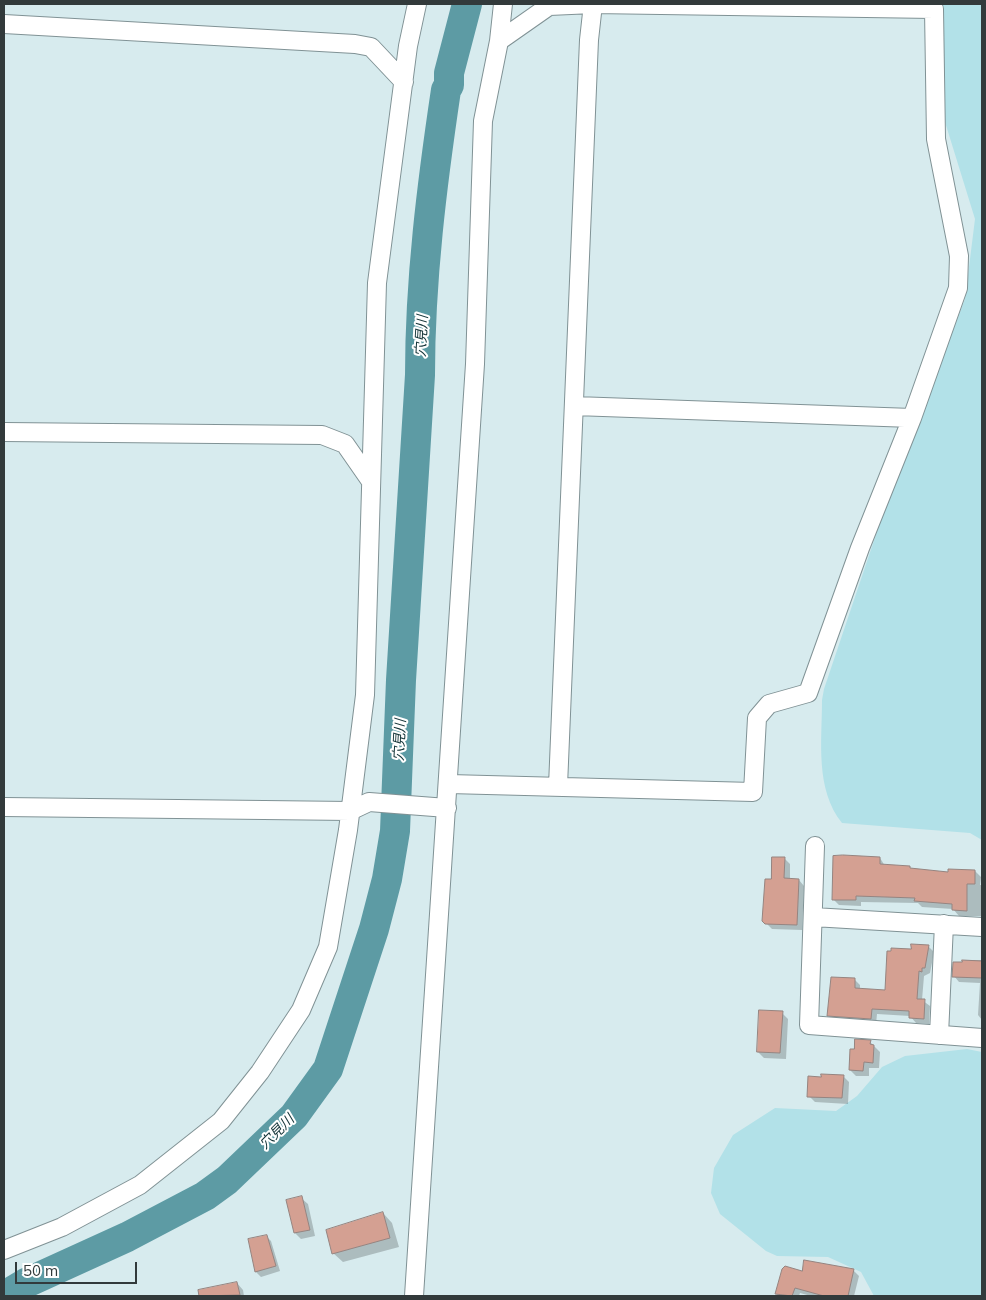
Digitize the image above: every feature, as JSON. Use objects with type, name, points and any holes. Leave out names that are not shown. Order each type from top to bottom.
[{"type":"street","points":[[4,1250],[62,1227],[140,1184],[221,1121],[260,1072],[301,1010],[328,947],[350,812],[365,695],[377,283],[408,46],[417,4]]},
{"type":"street","points":[[414,1296],[475,364],[483,121],[503,4]]},
{"type":"street","points":[[449,784],[753,792],[757,718],[769,704],[808,694],[860,548],[912,418],[958,288],[959,256],[936,139],[934,9],[593,4],[549,6],[498,41]]},
{"type":"street","points":[[558,786],[589,40],[593,4]]},
{"type":"street","points":[[4,24],[355,44],[371,47],[404,82]]},
{"type":"street","points":[[575,406],[912,418]]},
{"type":"street","points":[[4,432],[322,435],[345,444],[370,480]]},
{"type":"street","points":[[4,807],[350,812],[369,802],[447,808]]},
{"type":"street","points":[[815,846],[809,1025],[982,1038]]},
{"type":"street","points":[[813,917],[982,927]]},
{"type":"street","points":[[939,1035],[944,924]]},
{"type":"shaded area","points":[[982,4],[982,840],[970,833],[842,823],[833,810],[827,795],[821,748],[824,689],[892,487],[965,299],[975,219],[945,122],[943,5]]},
{"type":"shaded area","points":[[967,1049],[982,1052],[982,1296],[874,1296],[861,1272],[828,1257],[777,1256],[766,1251],[720,1214],[711,1193],[714,1168],[733,1135],[775,1108],[836,1111],[857,1096],[882,1067],[905,1056]]},
{"type":"building","points":[[833,856],[880,857],[880,864],[910,866],[910,868],[948,872],[948,869],[975,870],[975,884],[967,884],[967,911],[952,910],[952,904],[914,901],[915,898],[856,896],[856,900],[832,900]]},
{"type":"building","points":[[772,857],[785,857],[784,878],[799,879],[797,925],[765,924],[762,921],[765,879],[771,879]]},
{"type":"building","points":[[911,944],[929,945],[925,968],[922,968],[922,972],[919,971],[917,999],[925,999],[924,1019],[909,1018],[909,1011],[872,1009],[871,1019],[827,1016],[831,977],[855,978],[855,988],[885,990],[887,951],[891,951],[891,948],[911,949]]},
{"type":"building","points":[[962,960],[982,961],[982,978],[952,977],[953,962],[962,962]]},
{"type":"building","points":[[759,1010],[783,1011],[780,1053],[757,1052]]},
{"type":"building","points":[[855,1039],[871,1040],[870,1044],[874,1045],[873,1063],[864,1062],[863,1071],[849,1070],[850,1049],[854,1049]]},
{"type":"building","points":[[821,1074],[844,1075],[842,1098],[807,1097],[808,1076],[821,1077]]},
{"type":"building","points":[[302,1196],[310,1230],[294,1233],[286,1200]]},
{"type":"building","points":[[383,1212],[390,1238],[332,1254],[326,1230]]},
{"type":"building","points":[[267,1235],[276,1266],[255,1272],[248,1239]]},
{"type":"building","points":[[804,1260],[854,1269],[848,1296],[824,1296],[795,1288],[792,1296],[775,1294],[782,1269],[785,1266],[802,1271]]},
{"type":"building","points":[[237,1282],[240,1295],[199,1296],[198,1290]]},
{"type":"waterway","name":"穴見川","points":[[4,1296],[26,1283],[127,1237],[205,1196],[227,1180],[294,1116],[328,1069],[374,929],[387,879],[395,831],[401,680],[425,267],[436,161],[446,90],[449,85],[449,73],[467,4]]}]
